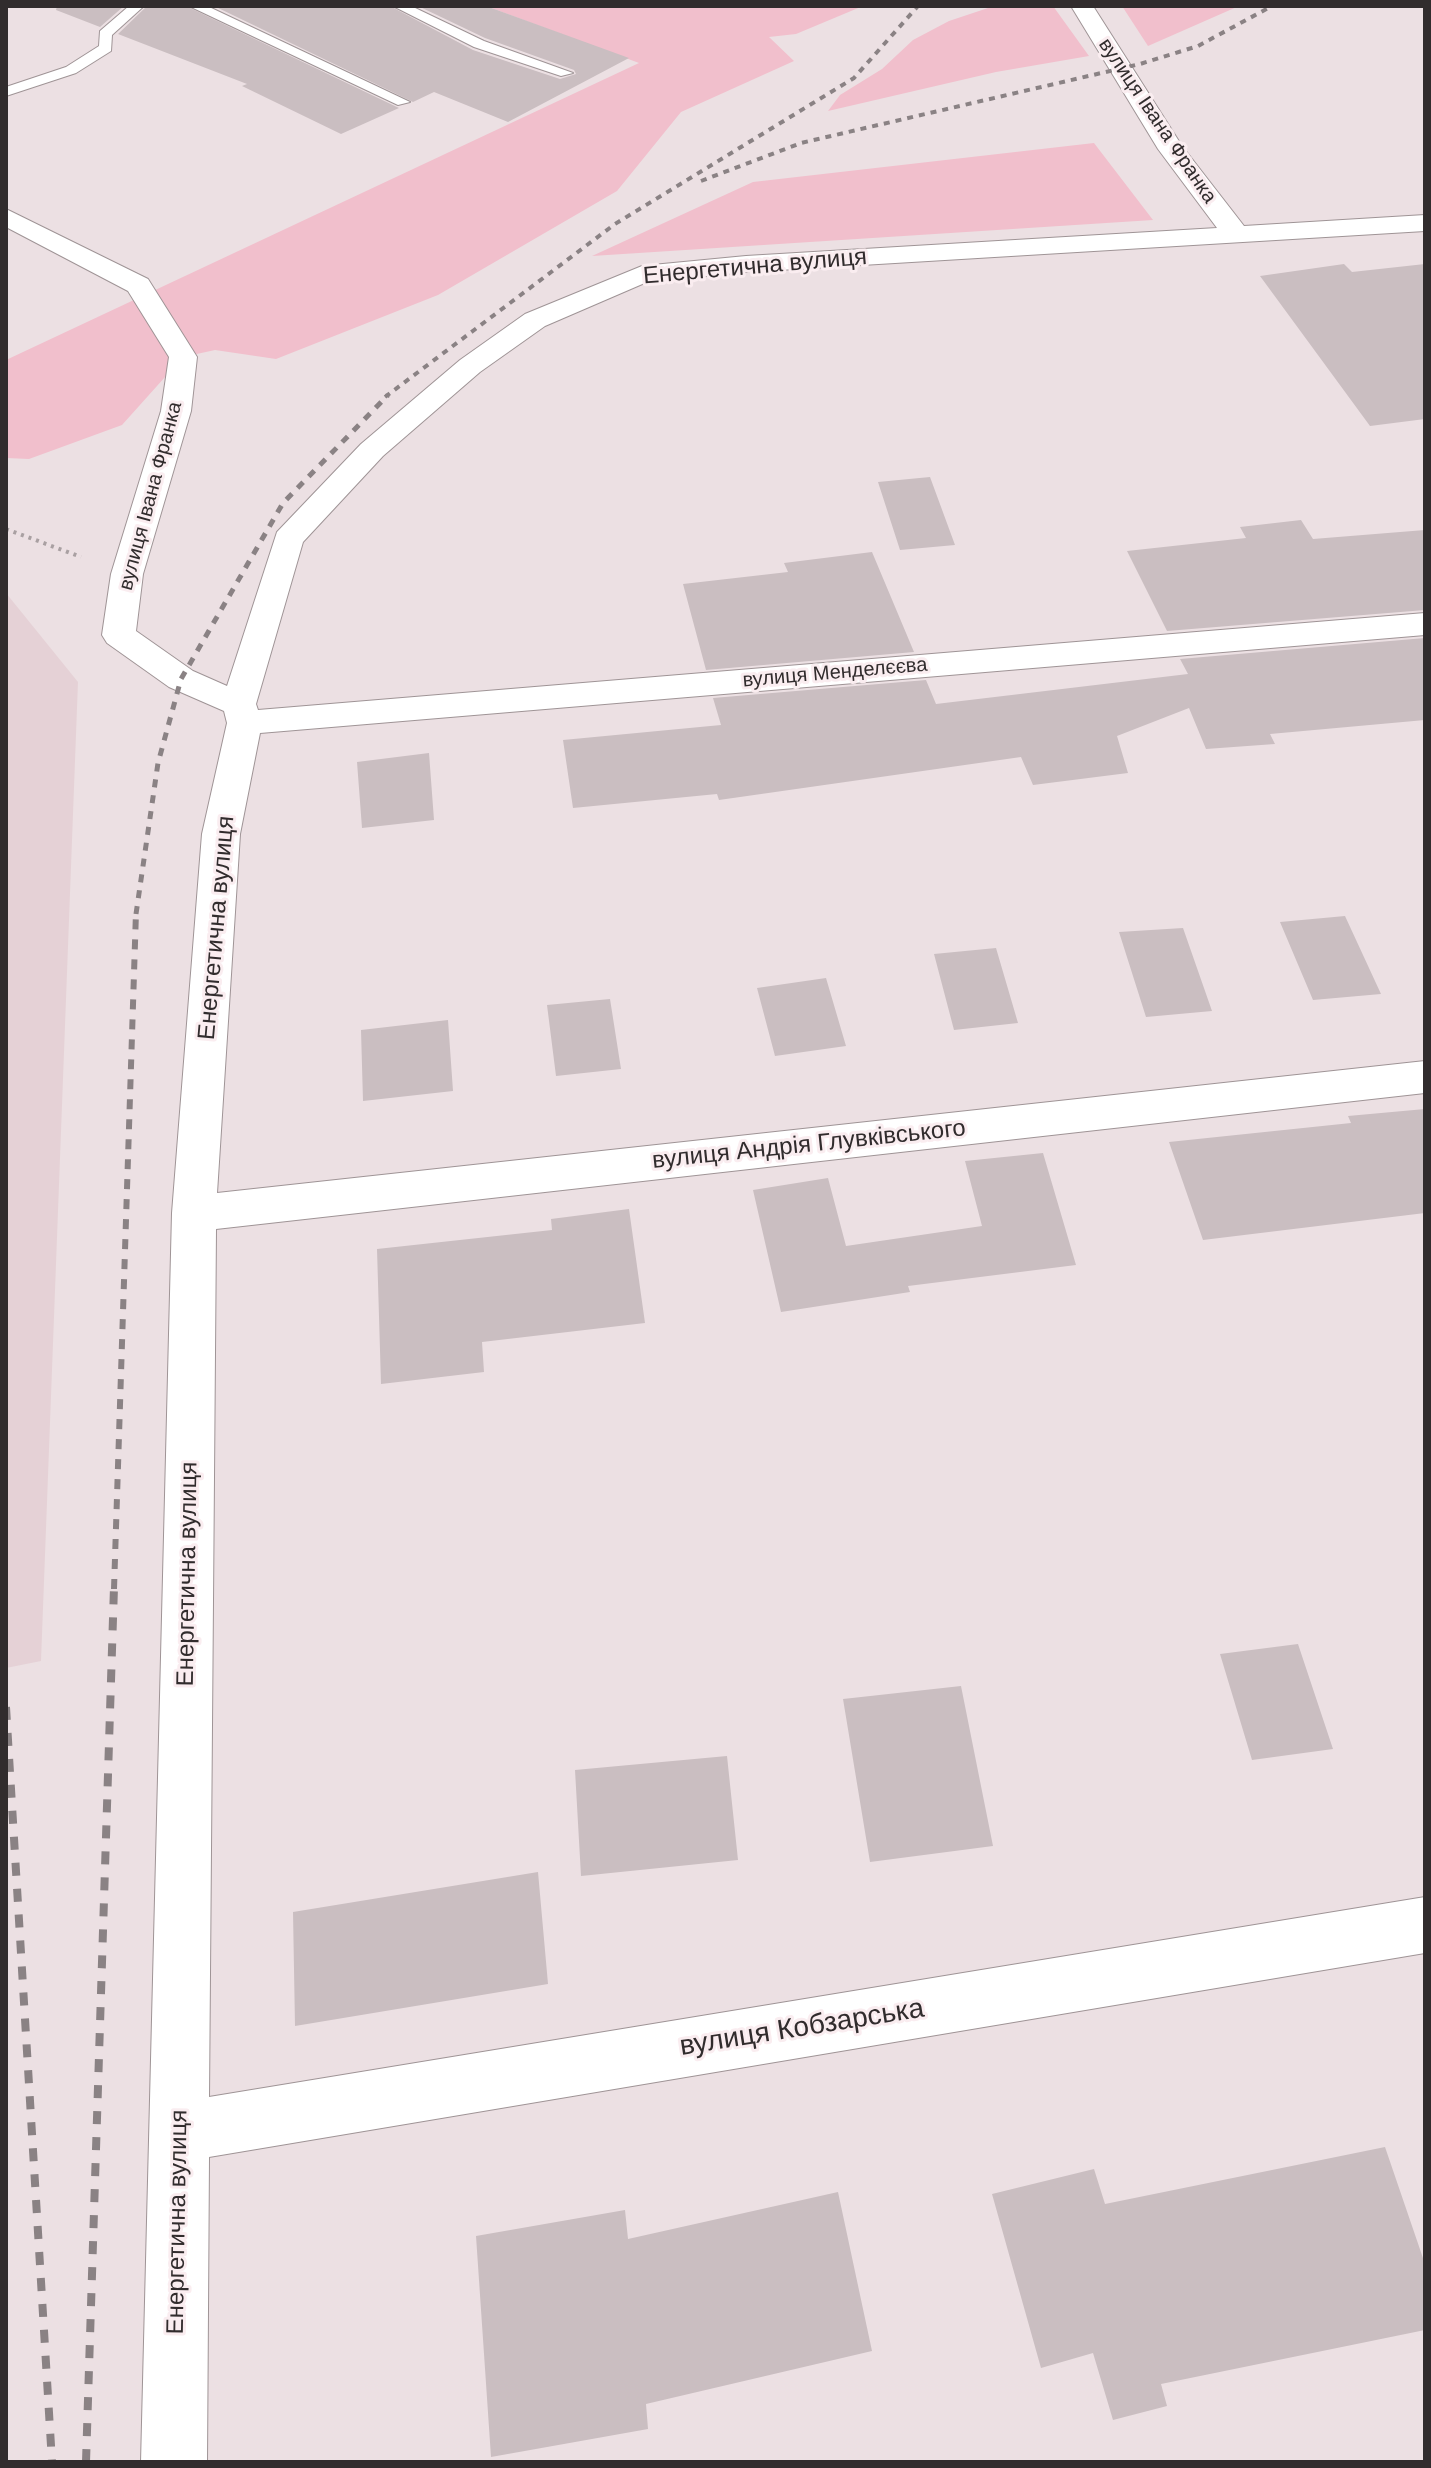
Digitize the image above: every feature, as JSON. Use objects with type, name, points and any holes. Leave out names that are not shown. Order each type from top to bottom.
[{"type":"street","name":"вулиця Івана Франка","points":[[1082,6],[1171,149],[1236,234]]},
{"type":"street","name":"вулиця Івана Франка","points":[[6,217],[138,285],[183,357],[176,411],[127,574],[119,635],[181,679],[242,713]]},
{"type":"street","name":"Енергетична вулиця","points":[[174,2462],[194,1213],[221,834],[242,713],[288,539],[372,450],[470,366],[535,320],[642,274],[746,264],[1425,223]]},
{"type":"street","name":"вулиця Менделєєва","points":[[242,713],[1425,624]]},
{"type":"street","name":"вулиця Андрія Глувківського","points":[[194,1213],[1425,1077]]},
{"type":"street","name":"вулиця Кобзарська","points":[[179,2132],[1425,1925]]},
{"type":"lane","points":[[6,92],[71,70],[106,48],[105,34],[137,6]]},
{"type":"lane","points":[[196,6],[403,102]]},
{"type":"lane","points":[[400,6],[479,44],[566,73]]},
{"type":"path","points":[[6,529],[127,574]]},
{"type":"shaded area","points":[[486,6],[863,6],[796,34],[769,37],[794,61],[681,112],[617,191],[438,295],[276,359],[215,350],[183,357],[122,425],[29,459],[6,458],[6,360],[639,63]]},
{"type":"shaded area","points":[[994,6],[1053,6],[1089,56],[996,72],[828,111],[840,95],[882,69],[913,40],[949,21]]},
{"type":"shaded area","points":[[1122,6],[1239,6],[1148,46]]},
{"type":"shaded area","points":[[1094,143],[1153,220],[592,256],[753,182]]},
{"type":"shaded area","points":[[6,593],[78,682],[41,1661],[6,1668]]},
{"type":"building","points":[[57,6],[124,6],[100,27],[56,10]]},
{"type":"building","points":[[147,6],[186,6],[399,108],[341,134],[242,86],[247,84],[118,34]]},
{"type":"building","points":[[214,6],[390,6],[473,50],[560,79],[576,74],[574,70],[485,38],[418,6],[486,6],[629,58],[508,122],[434,92],[413,102]]},
{"type":"building","points":[[1344,264],[1352,272],[1425,264],[1425,419],[1370,426],[1260,276]]},
{"type":"building","points":[[930,477],[955,545],[900,550],[878,482]]},
{"type":"building","points":[[1301,520],[1313,539],[1425,530],[1425,610],[1167,631],[1127,551],[1246,538],[1240,527]]},
{"type":"building","points":[[872,552],[914,652],[706,670],[683,584],[788,572],[784,563]]},
{"type":"building","points":[[1425,638],[1425,720],[1270,734],[1275,744],[1206,749],[1189,708],[1117,736],[1128,773],[1033,785],[1021,757],[719,800],[717,794],[573,808],[563,740],[721,725],[713,698],[926,680],[936,704],[1188,674],[1180,659]]},
{"type":"building","points":[[429,753],[434,820],[362,828],[357,762]]},
{"type":"building","points":[[1345,916],[1381,994],[1313,1000],[1280,922]]},
{"type":"building","points":[[1183,928],[1212,1011],[1146,1017],[1119,932]]},
{"type":"building","points":[[996,948],[1018,1023],[954,1030],[934,954]]},
{"type":"building","points":[[826,978],[846,1046],[775,1056],[757,988]]},
{"type":"building","points":[[610,999],[621,1069],[556,1076],[547,1005]]},
{"type":"building","points":[[448,1020],[453,1091],[363,1101],[361,1030]]},
{"type":"building","points":[[1425,1109],[1425,1213],[1203,1240],[1169,1142],[1351,1123],[1348,1116]]},
{"type":"building","points":[[1043,1153],[1076,1265],[908,1286],[910,1292],[781,1312],[753,1190],[828,1178],[846,1246],[982,1226],[965,1161]]},
{"type":"building","points":[[629,1209],[645,1323],[482,1342],[484,1372],[381,1384],[377,1249],[552,1230],[551,1219]]},
{"type":"building","points":[[1298,1644],[1333,1749],[1252,1760],[1220,1654]]},
{"type":"building","points":[[961,1686],[993,1846],[870,1862],[843,1699]]},
{"type":"building","points":[[727,1756],[738,1860],[581,1876],[575,1770]]},
{"type":"building","points":[[538,1872],[548,1984],[295,2026],[293,1912]]},
{"type":"building","points":[[1385,2147],[1425,2264],[1425,2330],[1161,2384],[1167,2406],[1113,2420],[1093,2353],[1041,2368],[992,2194],[1094,2169],[1105,2204]]},
{"type":"building","points":[[838,2192],[872,2351],[646,2404],[648,2429],[491,2457],[476,2236],[625,2210],[628,2239]]},
{"type":"railway","points":[[385,397],[615,224],[854,78],[918,6]]},
{"type":"railway","points":[[701,181],[801,143],[1140,64],[1198,46],[1272,6]]},
{"type":"railway","points":[[136,914],[158,763],[181,679],[283,503],[388,395]]},
{"type":"railway","points":[[114,1589],[136,912]]},
{"type":"railway","points":[[86,2462],[114,1587]]},
{"type":"railway","points":[[6,1707],[52,2462]]}]
